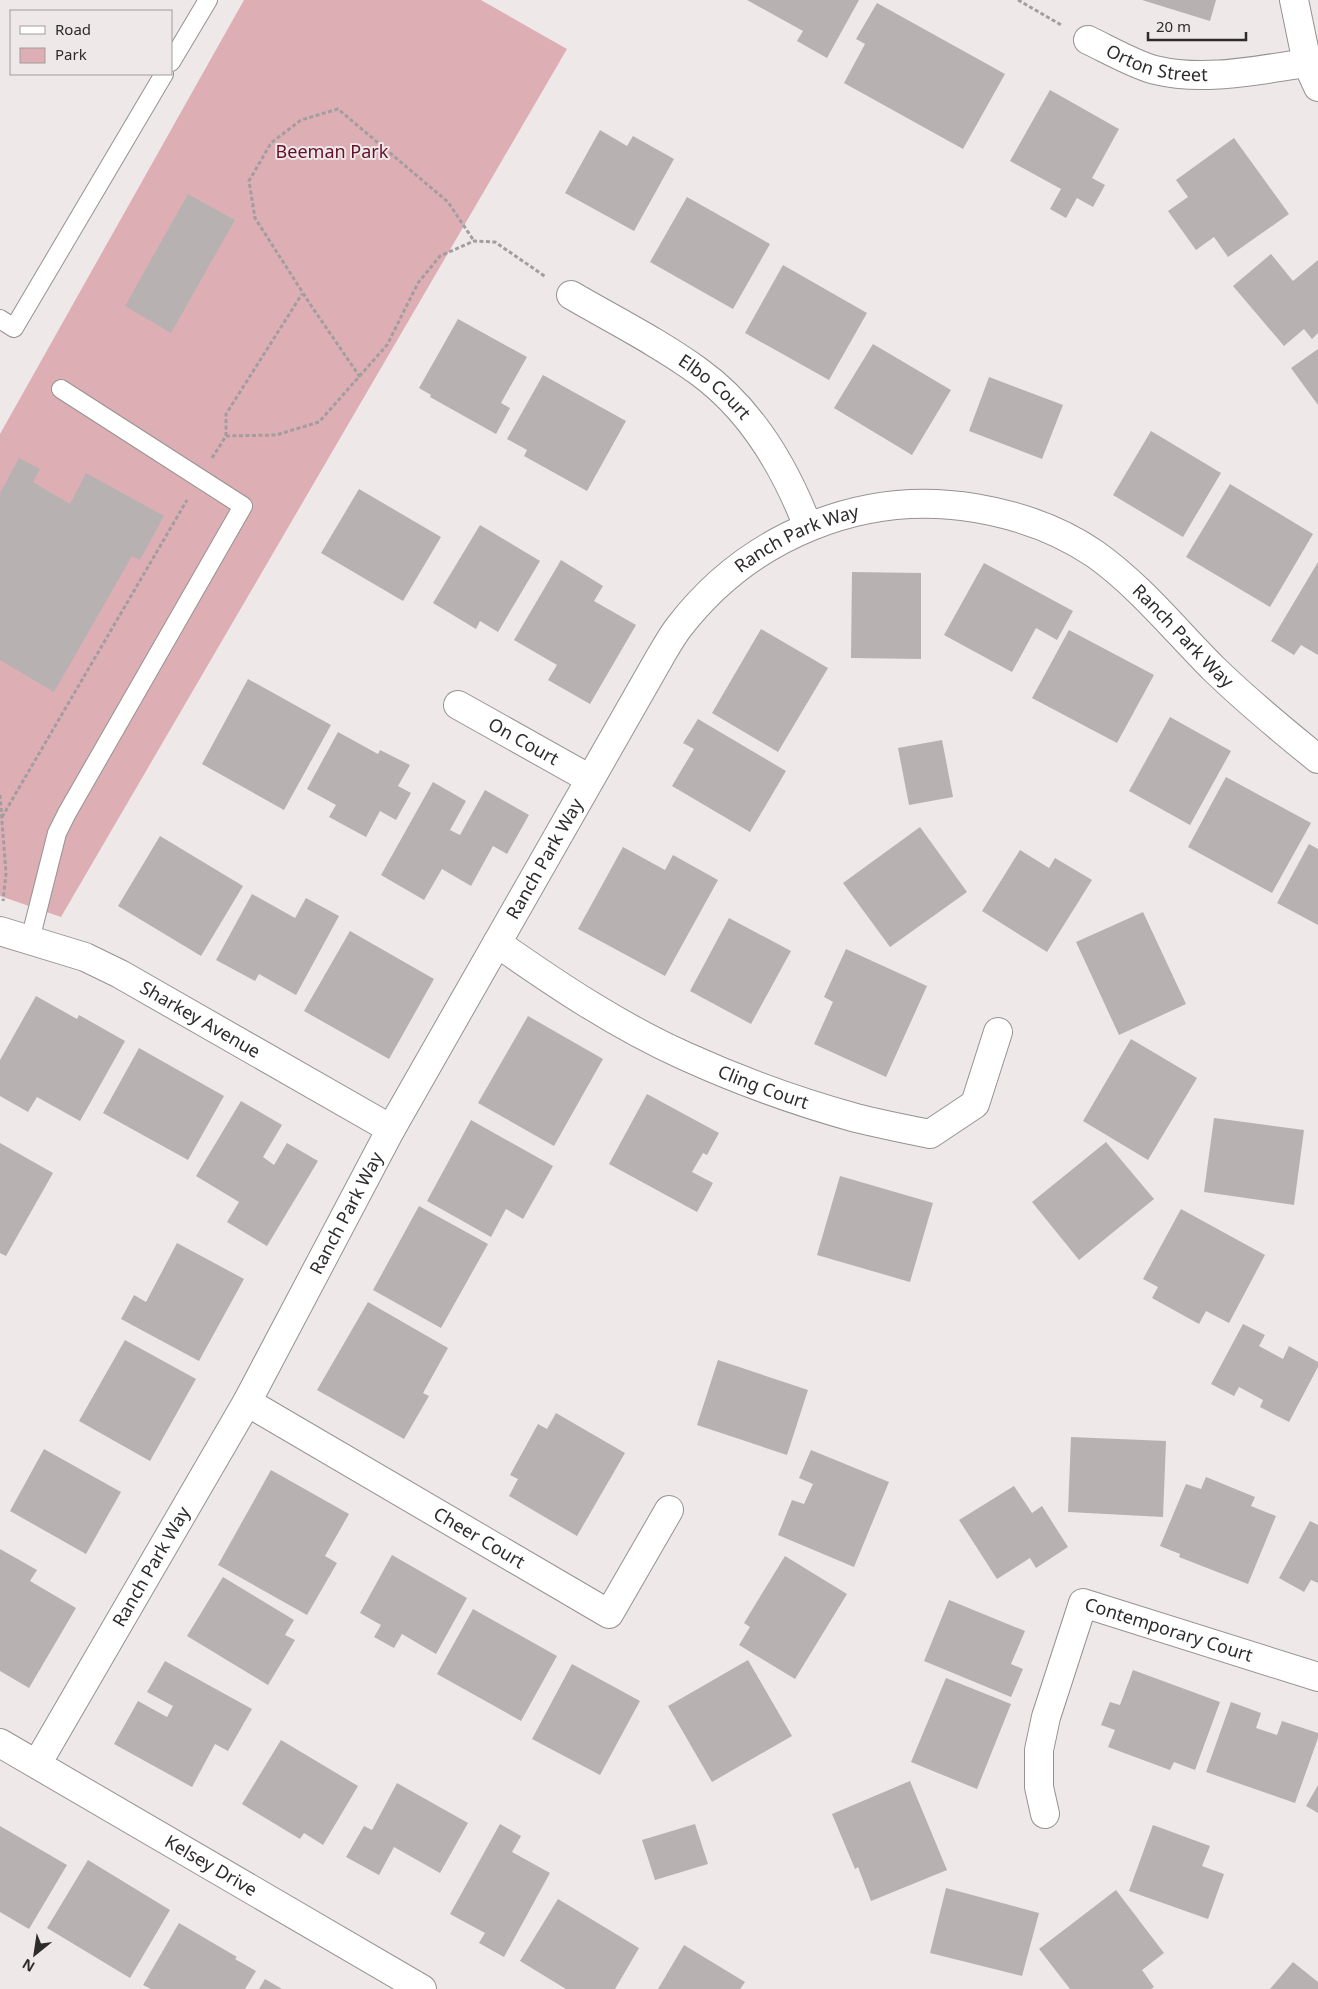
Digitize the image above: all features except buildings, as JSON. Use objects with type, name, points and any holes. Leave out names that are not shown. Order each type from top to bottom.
[{"type":"street","points":[[1294,0],[1313,75]]},
{"type":"street","name":"Orton Street","points":[[1088,40],[1153,69],[1188,75],[1313,75]]},
{"type":"street","name":"Elbo Court","points":[[571,295],[666,349],[700,372],[728,397],[754,426],[775,457],[794,491],[808,527]]},
{"type":"street","name":"Ranch Park Way","points":[[37,1764],[247,1402],[391,1129],[660,657],[679,627],[704,599],[731,574],[760,552],[808,527],[843,514],[880,507],[925,503],[953,504],[990,510],[1026,520],[1060,535],[1093,553],[1123,575],[1216,670],[1282,730],[1318,759]]},
{"type":"street","name":"On Court","points":[[458,705],[590,779]]},
{"type":"street","name":"Sharkey Avenue","points":[[1,918],[30,940],[85,957],[120,974],[391,1129]]},
{"type":"street","name":"Cling Court","points":[[497,943],[564,990],[619,1022],[684,1056],[751,1084],[855,1117],[930,1134],[976,1104],[998,1032]]},
{"type":"street","name":"Cheer Court","points":[[247,1402],[609,1614],[669,1510]]},
{"type":"street","name":"Contemporary Court","points":[[1045,1814],[1039,1787],[1039,1750],[1046,1717],[1082,1603],[1318,1676]]},
{"type":"street","name":"Kelsey Drive","points":[[0,1743],[422,1989]]},
{"type":"lane","points":[[172,60],[208,0]]},
{"type":"lane","points":[[0,320],[14,328],[163,75]]},
{"type":"lane","points":[[30,940],[57,833],[244,506],[61,389]]},
{"type":"path","name":"Orton Street","points":[[1018,0],[1088,40]]},
{"type":"path","points":[[360,377],[255,218],[249,181],[271,143],[301,120],[338,109],[448,202],[474,241]]},
{"type":"path","points":[[226,436],[276,435],[320,422],[387,345],[418,283],[440,256],[474,241],[495,242],[571,295]]},
{"type":"path","points":[[2,817],[226,436],[226,414],[303,293]]},
{"type":"path","points":[[0,795],[6,873],[1,918]]},
{"type":"green space","name":"Beeman Park","points":[[244,0],[481,0],[567,49],[61,917],[0,896],[0,434]]}]
